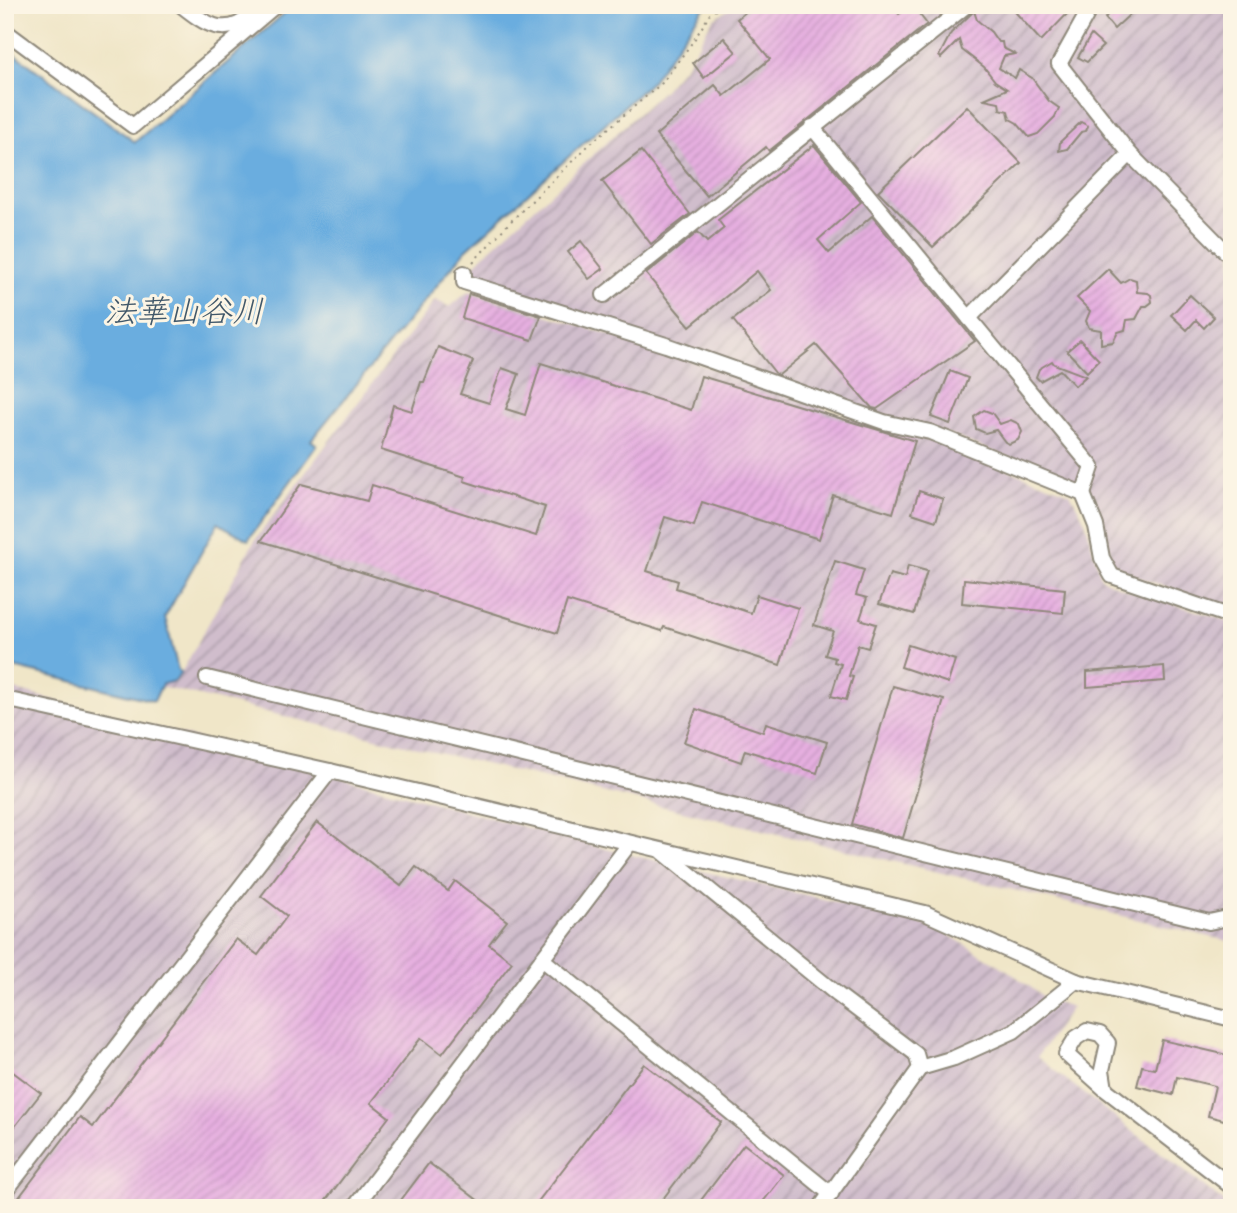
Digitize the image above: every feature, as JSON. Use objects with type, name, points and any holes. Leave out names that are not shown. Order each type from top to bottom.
[{"type":"street","points":[[181,5],[204,23],[230,27],[242,24],[264,5]]},
{"type":"street","points":[[5,31],[133,126],[276,5]]},
{"type":"street","points":[[604,295],[967,5]]},
{"type":"street","points":[[1092,5],[1059,64],[1130,154],[1232,258]]},
{"type":"street","points":[[812,127],[1092,467],[1083,494],[1096,526],[1102,558],[1112,576],[1232,617]]},
{"type":"street","points":[[969,318],[1130,154]]},
{"type":"street","points":[[464,273],[464,282],[666,345],[884,422],[930,432],[1083,494]]},
{"type":"street","points":[[207,678],[1209,922],[1232,917]]},
{"type":"street","points":[[5,699],[330,771],[925,913],[1076,981],[1232,1019]]},
{"type":"street","points":[[5,1192],[330,771]]},
{"type":"street","points":[[354,1208],[630,843]]},
{"type":"street","points":[[660,850],[838,995],[916,1054],[920,1068]]},
{"type":"street","points":[[542,959],[831,1194]]},
{"type":"street","points":[[820,1208],[920,1068],[954,1058],[1014,1031],[1076,981]]},
{"type":"street","points":[[1105,1089],[1102,1070],[1108,1043],[1100,1034],[1087,1031],[1076,1038],[1066,1054],[1105,1089],[1232,1187]]},
{"type":"path","points":[[464,273],[591,143],[662,83],[710,14],[722,5]]},
{"type":"shaded area","points":[[736,5],[1232,5],[1232,609],[1131,575],[1112,562],[1103,523],[1084,486],[934,429],[893,422],[472,279],[472,268],[490,249],[664,90],[688,62],[713,19]]},
{"type":"shaded area","points":[[469,291],[663,351],[887,431],[923,437],[1070,493],[1085,521],[1101,578],[1122,588],[1232,622],[1232,942],[162,687],[162,684],[176,682],[255,540],[435,300],[450,307]]},
{"type":"shaded area","points":[[5,687],[614,851],[906,918],[944,932],[1010,972],[1045,998],[1072,1007],[1037,1057],[1232,1208],[5,1208]]},
{"type":"water","name":"法華山谷川","points":[[294,5],[708,5],[651,82],[465,251],[311,440],[317,445],[248,540],[218,523],[165,617],[178,670],[181,672],[175,681],[162,684],[154,701],[5,665],[5,47],[135,142]]},
{"type":"building","points":[[754,5],[891,5],[899,14],[912,5],[927,24],[769,151],[766,147],[707,196],[656,135],[715,85],[724,96],[770,59],[737,19]]},
{"type":"building","points":[[1009,5],[1067,5],[1071,10],[1041,41]]},
{"type":"building","points":[[1115,5],[1140,5],[1114,29],[1105,18]]},
{"type":"building","points":[[974,11],[977,20],[998,42],[1002,42],[1003,48],[1015,54],[1004,56],[999,68],[1015,78],[1019,70],[1032,78],[1049,101],[1059,108],[1055,117],[1038,134],[1029,137],[1010,119],[1008,111],[1000,109],[999,102],[984,99],[1007,89],[962,50],[959,40],[941,58],[939,56],[951,33]]},
{"type":"building","points":[[1091,35],[1103,46],[1087,62],[1078,57]]},
{"type":"building","points":[[724,38],[736,52],[704,78],[693,63]]},
{"type":"building","points":[[967,106],[1021,163],[933,247],[878,191]]},
{"type":"building","points":[[1081,122],[1088,126],[1086,131],[1081,132],[1067,149],[1059,151],[1060,142]]},
{"type":"building","points":[[814,145],[861,202],[818,240],[829,253],[872,216],[975,341],[877,409],[872,408],[816,345],[779,375],[776,374],[733,320],[771,290],[757,271],[690,326],[646,274],[698,232],[707,242],[724,228],[718,220]]},
{"type":"building","points":[[641,151],[690,214],[651,244],[602,181]]},
{"type":"building","points":[[581,241],[603,269],[589,279],[568,252]]},
{"type":"building","points":[[1108,269],[1121,283],[1130,278],[1136,280],[1137,292],[1151,295],[1152,302],[1143,306],[1136,319],[1127,320],[1125,330],[1118,332],[1113,342],[1101,344],[1101,330],[1089,328],[1086,321],[1090,311],[1077,298]]},
{"type":"building","points":[[469,294],[541,316],[532,340],[462,318]]},
{"type":"building","points":[[1190,295],[1214,317],[1204,328],[1196,320],[1187,330],[1171,315]]},
{"type":"building","points":[[1080,340],[1099,360],[1087,372],[1067,351]]},
{"type":"building","points":[[438,347],[473,361],[460,394],[489,403],[502,368],[519,374],[506,409],[525,415],[541,363],[691,410],[701,376],[915,441],[893,513],[833,495],[819,539],[702,502],[694,526],[665,517],[647,571],[678,581],[676,588],[751,613],[757,595],[798,608],[780,665],[664,627],[662,631],[567,601],[557,633],[261,541],[301,484],[367,501],[372,485],[536,536],[545,507],[381,450],[393,405],[412,411],[421,382],[424,382]]},
{"type":"building","points":[[1052,361],[1086,376],[1075,386],[1060,370],[1040,381],[1036,377],[1039,369]]},
{"type":"building","points":[[950,371],[968,378],[950,424],[931,417]]},
{"type":"building","points":[[984,410],[992,413],[1000,424],[1011,420],[1019,424],[1022,432],[1018,440],[1009,444],[996,430],[985,433],[976,429],[974,417]]},
{"type":"building","points":[[919,491],[943,499],[936,521],[912,513]]},
{"type":"building","points":[[835,561],[864,570],[856,595],[867,598],[860,619],[876,624],[868,648],[858,645],[849,676],[853,677],[846,700],[831,696],[841,664],[834,662],[835,658],[825,655],[833,631],[814,625]]},
{"type":"building","points":[[908,566],[927,571],[914,614],[879,604],[890,574],[905,578]]},
{"type":"building","points":[[964,579],[1065,589],[1063,613],[962,603]]},
{"type":"building","points":[[908,645],[955,660],[948,683],[901,667]]},
{"type":"building","points":[[1164,666],[1165,681],[1087,687],[1087,672]]},
{"type":"building","points":[[893,686],[944,700],[903,838],[852,824]]},
{"type":"building","points":[[696,709],[763,732],[766,723],[827,742],[817,773],[745,750],[741,762],[684,742]]},
{"type":"building","points":[[317,822],[401,886],[416,867],[448,891],[455,881],[507,921],[489,944],[512,962],[442,1054],[421,1038],[371,1103],[389,1117],[320,1208],[11,1208],[80,1117],[93,1127],[236,939],[258,955],[287,916],[261,896]]},
{"type":"building","points":[[1162,1040],[1232,1056],[1232,1122],[1208,1116],[1215,1086],[1177,1077],[1173,1095],[1137,1086],[1142,1066],[1155,1069]]},
{"type":"building","points":[[644,1064],[721,1122],[656,1208],[533,1208]]},
{"type":"building","points":[[5,1066],[41,1093],[5,1139]]},
{"type":"building","points":[[744,1144],[784,1175],[758,1208],[695,1208]]},
{"type":"building","points":[[429,1163],[488,1208],[395,1208]]}]
